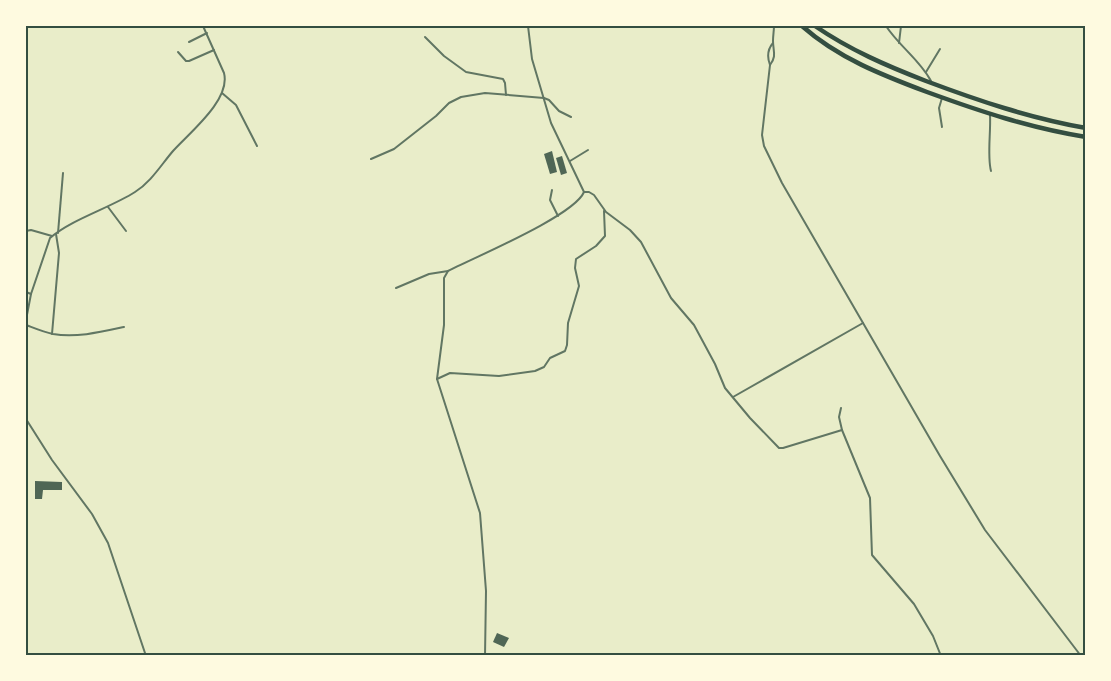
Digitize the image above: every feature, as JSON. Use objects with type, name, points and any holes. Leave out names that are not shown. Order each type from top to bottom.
[{"type":"highway","points":[[815,26],[878,62],[933,84],[1001,108],[1050,122],[1086,128]]},
{"type":"highway","points":[[805,27],[817,38],[856,63],[942,98],[990,115],[1036,127],[1086,136]]},
{"type":"street","points":[[26,320],[49,241],[55,234],[108,207],[149,181],[175,149],[202,123],[222,93],[226,77],[203,26]]},
{"type":"street","points":[[528,26],[532,59],[551,123],[584,192]]},
{"type":"street","points":[[770,65],[775,54],[774,26]]},
{"type":"street","points":[[886,26],[926,72],[933,84]]},
{"type":"street","points":[[899,43],[901,26]]},
{"type":"street","points":[[189,42],[207,33]]},
{"type":"street","points":[[425,37],[465,72],[502,79],[506,85],[506,95]]},
{"type":"street","points":[[773,43],[768,49],[770,65],[762,135],[764,147],[806,226],[985,530],[1081,656]]},
{"type":"street","points":[[926,72],[940,49]]},
{"type":"street","points":[[178,52],[186,61],[189,61],[214,50]]},
{"type":"street","points":[[222,93],[236,105],[257,146]]},
{"type":"street","points":[[371,159],[394,149],[456,100],[479,93],[544,98],[571,117]]},
{"type":"street","points":[[942,98],[939,108],[942,127]]},
{"type":"street","points":[[990,115],[991,171]]},
{"type":"street","points":[[570,162],[588,150]]},
{"type":"street","points":[[52,334],[59,253],[55,234],[63,173]]},
{"type":"street","points":[[552,190],[550,200],[558,216]]},
{"type":"street","points":[[584,192],[594,195],[603,209],[630,230],[641,242],[671,298],[694,325],[732,398],[781,449],[842,430]]},
{"type":"street","points":[[396,288],[429,274],[448,271],[558,216],[581,198],[584,192]]},
{"type":"street","points":[[108,207],[126,231]]},
{"type":"street","points":[[437,379],[450,373],[499,376],[535,371],[544,367],[550,358],[565,351],[567,323],[579,286],[575,268],[576,259],[596,246],[605,236],[603,209]]},
{"type":"street","points":[[26,231],[55,234]]},
{"type":"street","points":[[448,271],[444,278],[444,325],[437,379],[480,513],[486,591],[485,656]]},
{"type":"street","points":[[26,292],[32,294]]},
{"type":"street","points":[[732,398],[863,323]]},
{"type":"street","points":[[26,325],[52,334],[85,334],[124,327]]},
{"type":"street","points":[[841,408],[839,417],[842,430],[870,498],[872,555],[914,604],[933,636],[941,656]]},
{"type":"street","points":[[26,419],[52,460],[92,514],[108,543],[146,656]]},
{"type":"building","points":[[552,151],[557,172],[550,174],[544,154]]},
{"type":"building","points":[[562,156],[567,173],[561,175],[556,158]]},
{"type":"building","points":[[35,481],[62,482],[62,490],[43,490],[42,499],[35,499]]},
{"type":"building","points":[[497,633],[509,638],[504,647],[493,642]]}]
